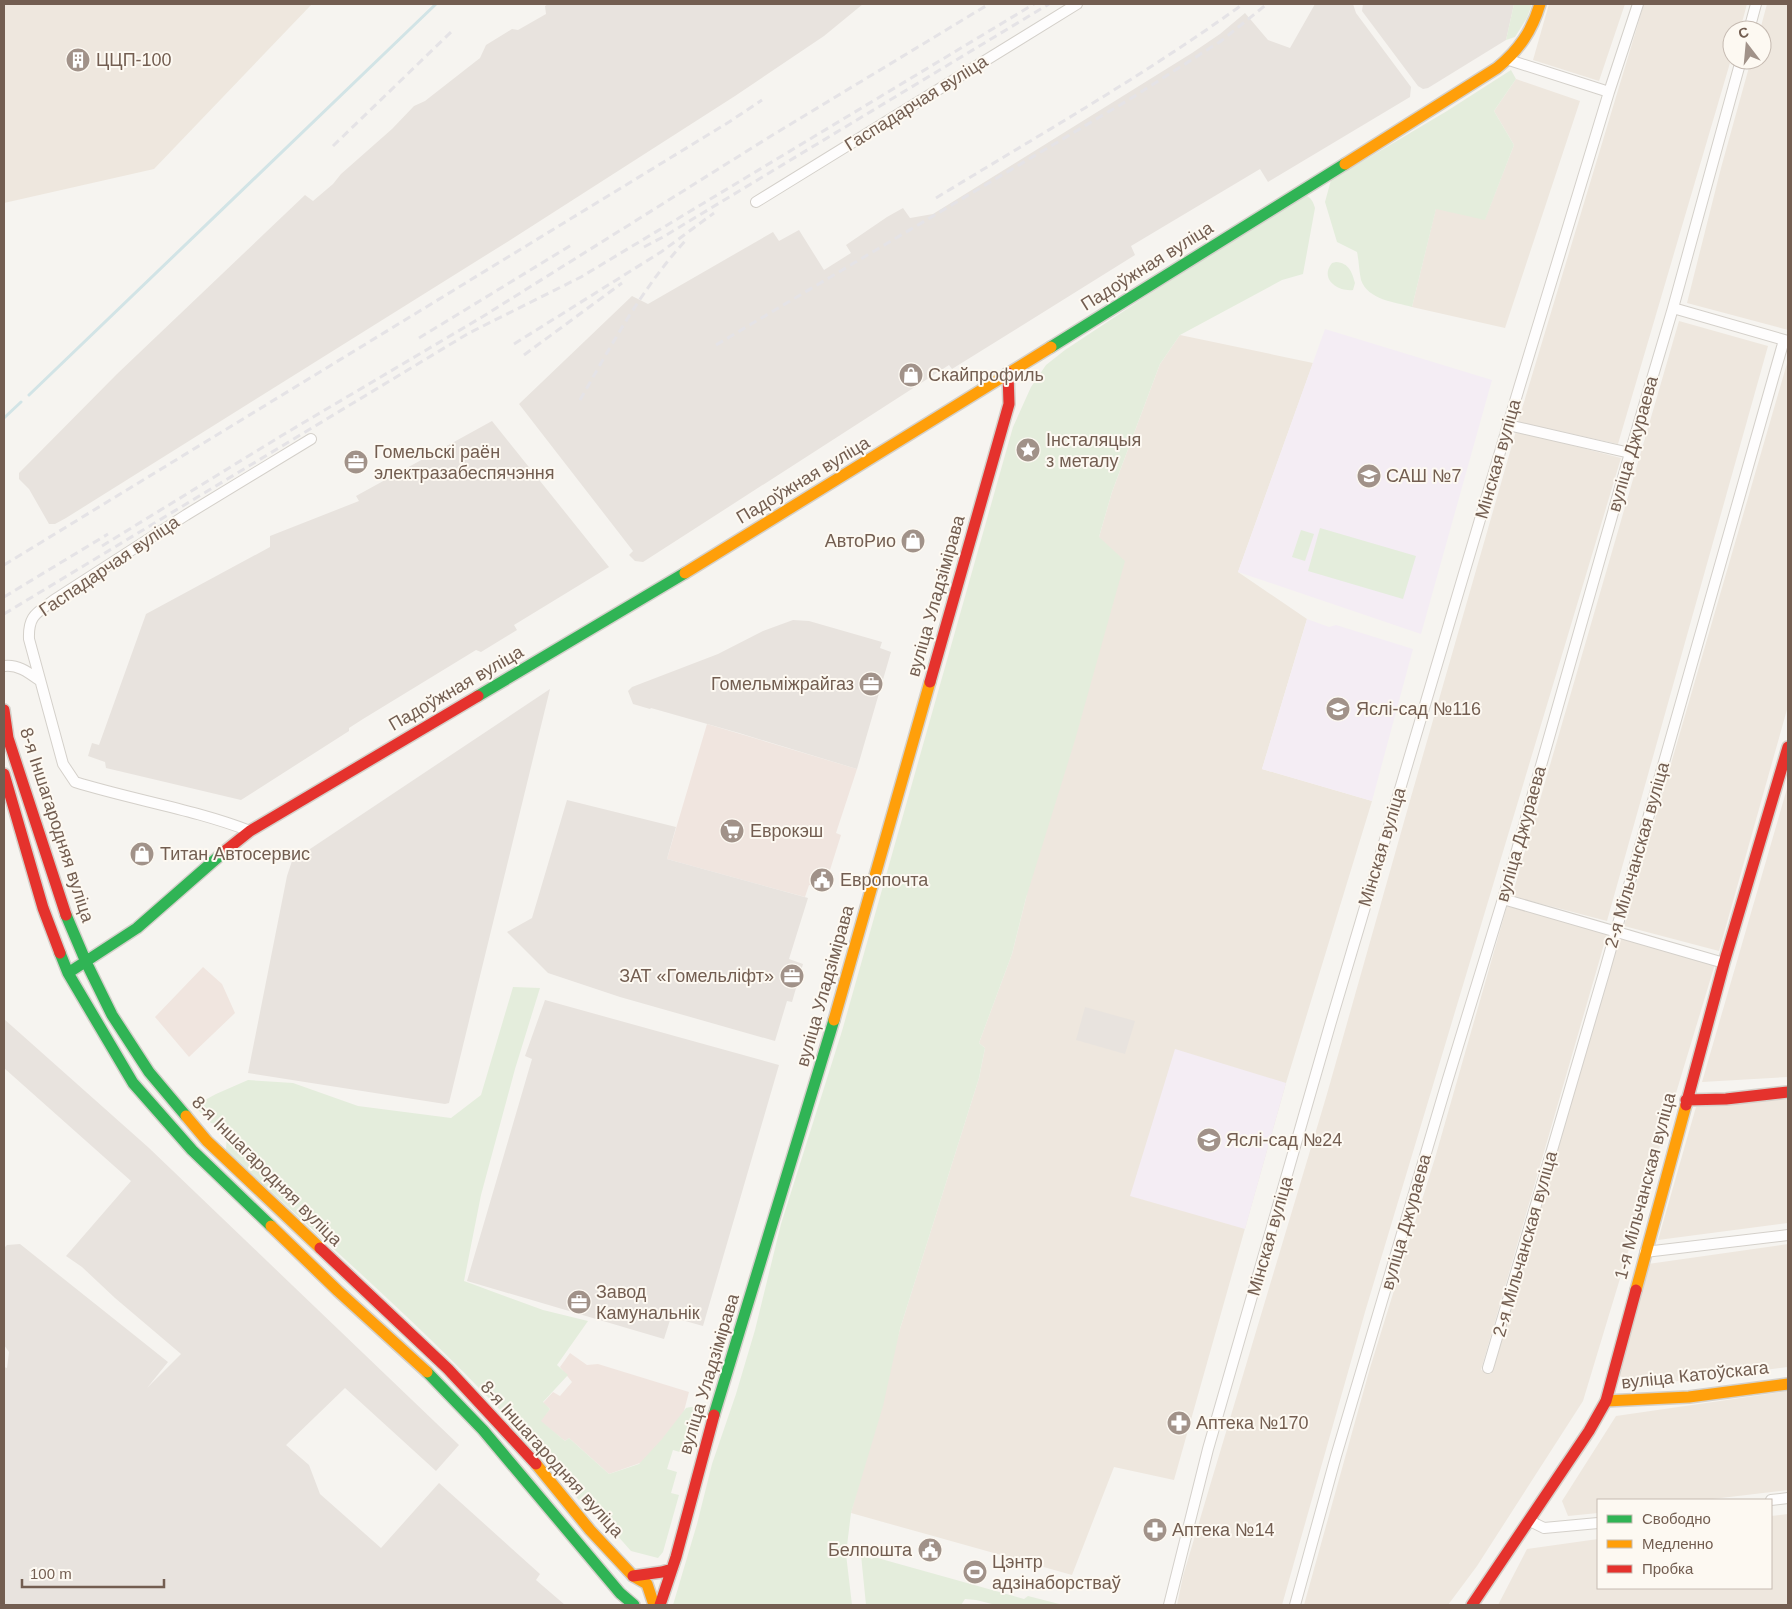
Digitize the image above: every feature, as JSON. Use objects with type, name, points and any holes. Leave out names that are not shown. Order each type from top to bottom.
[{"type":"main road","name":"Падоўжная вуліца","points":[[68,972],[137,928],[204,868],[250,831],[654,593],[764,523],[887,449],[1437,108],[1509,60],[1522,44],[1535,22],[1540,4]]},
{"type":"main road","name":"вуліца Уладзімірава","points":[[660,1605],[672,1569],[725,1379],[832,1028],[1003,426],[1009,404],[1008,373]]},
{"type":"main road","name":"8-я Іншагародняя вуліца","points":[[4,710],[8,738],[63,908],[86,962],[112,1014],[149,1072],[195,1129],[448,1370],[534,1461],[590,1530],[633,1576],[646,1584],[654,1605]]},
{"type":"main road","name":"1-я Мільчанская вуліца","points":[[1472,1605],[1530,1521],[1589,1431],[1606,1401],[1724,963],[1788,747]]},
{"type":"main road","name":"8-я Іншагародняя вуліца","points":[[4,774],[43,908],[68,972],[133,1083],[192,1150],[338,1291],[436,1380],[537,1492],[620,1593],[634,1605]]},
{"type":"main road","points":[[1686,1100],[1788,1092]]},
{"type":"main road","name":"вуліца Катоўскага","points":[[1606,1401],[1689,1397],[1788,1384]]},
{"type":"main road","points":[[633,1576],[644,1573],[661,1573],[672,1569]]},
{"type":"street","name":"Гаспадарчая вуліца","points":[[756,202],[1077,4]]},
{"type":"street","name":"Мінская вуліца","points":[[1169,1605],[1210,1440],[1360,924],[1508,426],[1609,92],[1638,4]]},
{"type":"street","points":[[1752,20],[1756,4]]},
{"type":"street","points":[[1509,60],[1609,92]]},
{"type":"street","name":"вуліца Джураева","points":[[1295,1605],[1336,1456],[1503,899],[1673,308],[1738,70]]},
{"type":"street","points":[[1673,308],[1786,341]]},
{"type":"street","name":"2-я Мільчанская вуліца","points":[[1488,1368],[1786,341]]},
{"type":"street","points":[[1508,426],[1630,454]]},
{"type":"street","name":"Гаспадарчая вуліца","points":[[250,831],[227,822],[75,782],[63,764],[39,680],[29,639],[28,626],[34,615],[54,600],[186,515],[311,439]]},
{"type":"street","points":[[4,666],[10,665],[25,670],[39,680]]},
{"type":"street","points":[[1503,899],[1724,963]]},
{"type":"street","points":[[1645,1252],[1788,1234]]},
{"type":"street","points":[[1772,1500],[1788,1498]]},
{"type":"street","points":[[1530,1521],[1544,1528],[1597,1523]]},
{"type":"shaded area","points":[[4,4],[312,4],[154,169],[4,203]]},
{"type":"shaded area","points":[[548,4],[863,4],[824,36],[735,96],[515,237],[66,518],[55,524],[49,524],[29,489],[19,479],[19,473],[117,374],[305,195],[313,201],[392,129],[414,106],[425,101],[480,58],[486,45],[512,29],[518,30],[546,14],[545,6]]},
{"type":"shaded area","points":[[1315,4],[1353,4],[1356,13],[1411,87],[1410,97],[1268,182],[1260,169],[1131,246],[1135,255],[952,369],[949,365],[643,562],[635,561],[629,555],[633,551],[519,404],[632,296],[648,304],[773,232],[779,241],[799,230],[824,270],[851,253],[846,245],[887,217],[903,208],[910,218],[933,214],[1192,53],[1220,34],[1245,13],[1268,40],[1290,48]]},
{"type":"shaded area","points":[[1363,4],[1514,4],[1506,40],[1428,88],[1423,89],[1418,86],[1362,11]]},
{"type":"shaded area","points":[[1549,4],[1625,4],[1599,81],[1533,60]]},
{"type":"shaded area","points":[[1644,4],[1747,4],[1743,20],[1722,20],[1722,70],[1728,70],[1618,444],[1518,422]]},
{"type":"shaded area","points":[[1767,4],[1788,4],[1788,330],[1687,303],[1748,70],[1772,70],[1772,20],[1763,20]]},
{"type":"shaded area","points":[[1516,79],[1580,101],[1505,328],[1412,307],[1436,208],[1485,219],[1514,145],[1494,111]]},
{"type":"shaded area","points":[[1679,321],[1768,346],[1607,921],[1512,896]]},
{"type":"shaded area","name":"САШ №7","points":[[1325,329],[1492,380],[1421,634],[1238,572]]},
{"type":"shaded area","points":[[1180,335],[1313,363],[1238,572],[1307,619],[1262,769],[1372,801],[1286,1083],[1174,1480],[1114,1467],[1072,1575],[851,1513],[900,1329],[979,1078],[985,1048],[979,1043],[1012,954],[1026,898],[1099,537],[1112,492],[1160,364]]},
{"type":"shaded area","points":[[1788,360],[1788,706],[1719,951],[1624,926]]},
{"type":"shaded area","points":[[492,421],[609,567],[514,625],[517,630],[481,652],[476,650],[363,719],[349,728],[349,731],[241,800],[106,768],[105,762],[88,756],[92,743],[99,745],[146,614],[270,547],[270,536],[359,501],[356,496]]},
{"type":"shaded area","points":[[1516,431],[1621,458],[1365,1312],[1282,1605],[1177,1605],[1183,1576],[1327,1094]]},
{"type":"shaded area","name":"Яслі-сад №116","points":[[1307,619],[1329,627],[1336,625],[1413,649],[1372,801],[1262,769]]},
{"type":"shaded area","name":"Гомельміжрайгаз","points":[[793,620],[809,621],[882,642],[880,648],[891,652],[857,769],[739,733],[633,704],[628,691],[632,687],[718,654],[763,631]]},
{"type":"shaded area","points":[[550,689],[449,1103],[445,1104],[248,1073],[287,876],[292,861]]},
{"type":"shaded area","points":[[707,724],[857,769],[836,833],[841,835],[824,889],[809,885],[805,897],[667,859]]},
{"type":"shaded area","points":[[1788,785],[1788,1077],[1702,1082]]},
{"type":"shaded area","points":[[567,800],[676,827],[667,859],[808,898],[789,959],[803,964],[792,1002],[787,1001],[775,1041],[620,997],[548,973],[507,932],[532,918]]},
{"type":"shaded area","points":[[1507,906],[1607,934],[1481,1370],[1491,1374],[1616,937],[1715,964],[1583,1401],[1477,1566],[1448,1605],[1304,1605],[1370,1368],[1435,1158]]},
{"type":"shaded area","points":[[203,967],[222,984],[235,1013],[189,1057],[155,1017]]},
{"type":"shaded area","name":"Завод Камунальнік","points":[[545,1000],[779,1065],[703,1326],[671,1317],[664,1339],[467,1281],[532,1059],[525,1056]]},
{"type":"shaded area","points":[[1085,1007],[1135,1021],[1125,1054],[1076,1040]]},
{"type":"shaded area","points":[[4,1019],[149,1148],[459,1445],[436,1471],[345,1388],[286,1445],[309,1465],[320,1494],[381,1548],[439,1483],[540,1574],[536,1580],[565,1605],[4,1605],[4,1367],[7,1368],[9,1352],[4,1345],[4,1248],[7,1245],[20,1244],[168,1362],[147,1388],[181,1354],[115,1298],[82,1267],[66,1256],[131,1181],[4,1068]]},
{"type":"shaded area","name":"Яслі-сад №24","points":[[1175,1049],[1286,1083],[1245,1229],[1130,1196]]},
{"type":"shaded area","points":[[1788,1099],[1788,1223],[1658,1240],[1696,1107]]},
{"type":"shaded area","points":[[1788,1244],[1788,1367],[1647,1385],[1619,1376],[1648,1264]]},
{"type":"shaded area","points":[[570,1353],[587,1365],[598,1364],[689,1392],[684,1411],[654,1458],[609,1474],[569,1438],[565,1441],[540,1421],[550,1409],[543,1403],[553,1392],[560,1396],[572,1382],[560,1367]]},
{"type":"shaded area","points":[[1788,1391],[1788,1490],[1712,1499],[1597,1499],[1597,1513],[1568,1516],[1562,1501],[1616,1416]]},
{"type":"shaded area","points":[[1788,1514],[1788,1605],[1498,1605],[1527,1549],[1597,1539],[1597,1589],[1772,1589],[1772,1516]]},
{"type":"green space","points":[[1514,4],[1532,4],[1527,18],[1515,37],[1506,40]]},
{"type":"green space","points":[[1511,70],[1516,79],[1494,111],[1514,145],[1485,220],[1436,209],[1412,307],[1390,302],[1376,296],[1365,287],[1361,280],[1357,252],[1337,242],[1325,202],[1331,180],[1447,111]]},
{"type":"green space","points":[[1305,195],[1311,199],[1315,208],[1303,274],[1282,280],[1180,335],[1160,364],[1112,492],[1099,537],[1125,561],[1075,740],[1026,898],[1012,954],[979,1043],[985,1048],[979,1078],[900,1329],[883,1406],[851,1513],[846,1554],[852,1605],[673,1605],[697,1524],[712,1464],[755,1330],[781,1224],[842,1031],[1013,427],[1031,387],[1046,365],[1065,350],[1145,297]]},
{"type":"green space","points":[[1336,262],[1347,266],[1351,272],[1355,283],[1353,290],[1336,287],[1329,279],[1329,269],[1332,263]]},
{"type":"green space","points":[[1320,528],[1416,556],[1403,599],[1308,571]]},
{"type":"green space","points":[[1301,530],[1314,534],[1305,561],[1292,557]]},
{"type":"green space","points":[[513,987],[540,988],[515,1069],[481,1195],[464,1281],[543,1310],[588,1321],[557,1365],[568,1375],[543,1402],[550,1409],[541,1421],[565,1441],[569,1438],[609,1474],[639,1464],[662,1439],[686,1408],[694,1407],[699,1411],[700,1425],[690,1455],[673,1450],[667,1469],[677,1472],[671,1493],[679,1495],[663,1552],[658,1558],[631,1551],[593,1508],[588,1511],[523,1435],[435,1344],[226,1150],[227,1133],[218,1124],[211,1123],[194,1106],[248,1080],[293,1083],[358,1106],[451,1118],[481,1095]]},
{"type":"green space","points":[[861,1555],[1024,1599],[1028,1596],[1063,1605],[996,1605],[965,1599],[961,1605],[866,1605]]},
{"type":"waterway","points":[[29,395],[436,4]]},
{"type":"waterway","points":[[4,418],[21,402]]},
{"type":"railway","points":[[102,546],[281,436],[482,317],[771,136],[989,4]]},
{"type":"railway","points":[[4,614],[469,333],[581,277],[1034,4]]},
{"type":"railway","points":[[644,247],[1049,4]]},
{"type":"railway","points":[[936,198],[1130,80],[1243,4]]},
{"type":"railway","points":[[716,345],[1130,99],[1221,41],[1267,4]]},
{"type":"railway","points":[[333,146],[451,32]]},
{"type":"railway","points":[[4,565],[762,100]]},
{"type":"railway","points":[[514,344],[661,252],[714,213]]},
{"type":"railway","points":[[580,400],[616,337],[655,277],[686,240]]},
{"type":"railway","points":[[419,338],[573,244]]},
{"type":"railway","points":[[524,355],[622,283]]},
{"type":"railway","points":[[4,597],[108,534]]},
{"type":"traffic: fast","points":[[1051,347],[1345,164]]},
{"type":"traffic: fast","points":[[478,696],[685,573]]},
{"type":"traffic: fast","points":[[68,973],[137,928],[225,851]]},
{"type":"traffic: fast","points":[[66,915],[112,1015],[149,1072],[186,1116]]},
{"type":"traffic: fast","points":[[60,953],[68,973],[133,1083],[192,1150],[271,1226]]},
{"type":"traffic: fast","points":[[714,1415],[834,1020]]},
{"type":"traffic: fast","points":[[427,1372],[483,1430],[620,1593],[634,1605]]},
{"type":"traffic: slow","points":[[1345,164],[1497,68],[1524,39],[1533,23],[1540,4]]},
{"type":"traffic: slow","points":[[685,573],[1051,347]]},
{"type":"traffic: slow","points":[[834,1020],[930,682]]},
{"type":"traffic: slow","points":[[1636,1290],[1686,1105]]},
{"type":"traffic: slow","points":[[186,1116],[207,1141],[320,1248]]},
{"type":"traffic: slow","points":[[271,1226],[338,1291],[427,1372]]},
{"type":"traffic: slow","points":[[1606,1401],[1689,1397],[1788,1384]]},
{"type":"traffic: slow","points":[[536,1464],[590,1530],[633,1576],[647,1584],[654,1605]]},
{"type":"traffic: jam","points":[[930,682],[1009,404],[1008,373]]},
{"type":"traffic: jam","points":[[225,851],[250,831],[478,696]]},
{"type":"traffic: jam","points":[[4,710],[8,738],[66,915]]},
{"type":"traffic: jam","points":[[1686,1105],[1724,963],[1788,747]]},
{"type":"traffic: jam","points":[[4,774],[43,908],[60,953]]},
{"type":"traffic: jam","points":[[1686,1100],[1726,1099],[1788,1092]]},
{"type":"traffic: jam","points":[[320,1248],[448,1369],[536,1464]]},
{"type":"traffic: jam","points":[[1472,1605],[1589,1431],[1606,1401],[1636,1290]]},
{"type":"traffic: jam","points":[[660,1605],[676,1557],[714,1415]]},
{"type":"traffic: jam","points":[[633,1576],[672,1569]]},
{"type":"place","name":"ЦЦП-100","points":[[78,60]]},
{"type":"place","name":"Скайпрофиль","points":[[911,375]]},
{"type":"place","name":"Інсталяцыя з металу","points":[[1028,450]]},
{"type":"place","name":"Гомельскі раён электразабеспячэння","points":[[356,462]]},
{"type":"place","name":"САШ №7","points":[[1369,476]]},
{"type":"place","name":"АвтоРио","points":[[913,541]]},
{"type":"place","name":"Гомельміжрайгаз","points":[[871,684]]},
{"type":"place","name":"Яслі-сад №116","points":[[1338,709]]},
{"type":"place","name":"Еврокэш","points":[[732,831]]},
{"type":"place","name":"Титан Автосервис","points":[[142,854]]},
{"type":"place","name":"Европочта","points":[[822,880]]},
{"type":"place","name":"ЗАТ «Гомельліфт»","points":[[792,976]]},
{"type":"place","name":"Яслі-сад №24","points":[[1209,1140]]},
{"type":"place","name":"Завод Камунальнік","points":[[579,1302]]},
{"type":"place","name":"Аптека №170","points":[[1179,1423]]},
{"type":"place","name":"Аптека №14","points":[[1155,1530]]},
{"type":"place","name":"Белпошта","points":[[930,1550]]},
{"type":"place","name":"Цэнтр адзінаборстваў","points":[[975,1572]]}]
